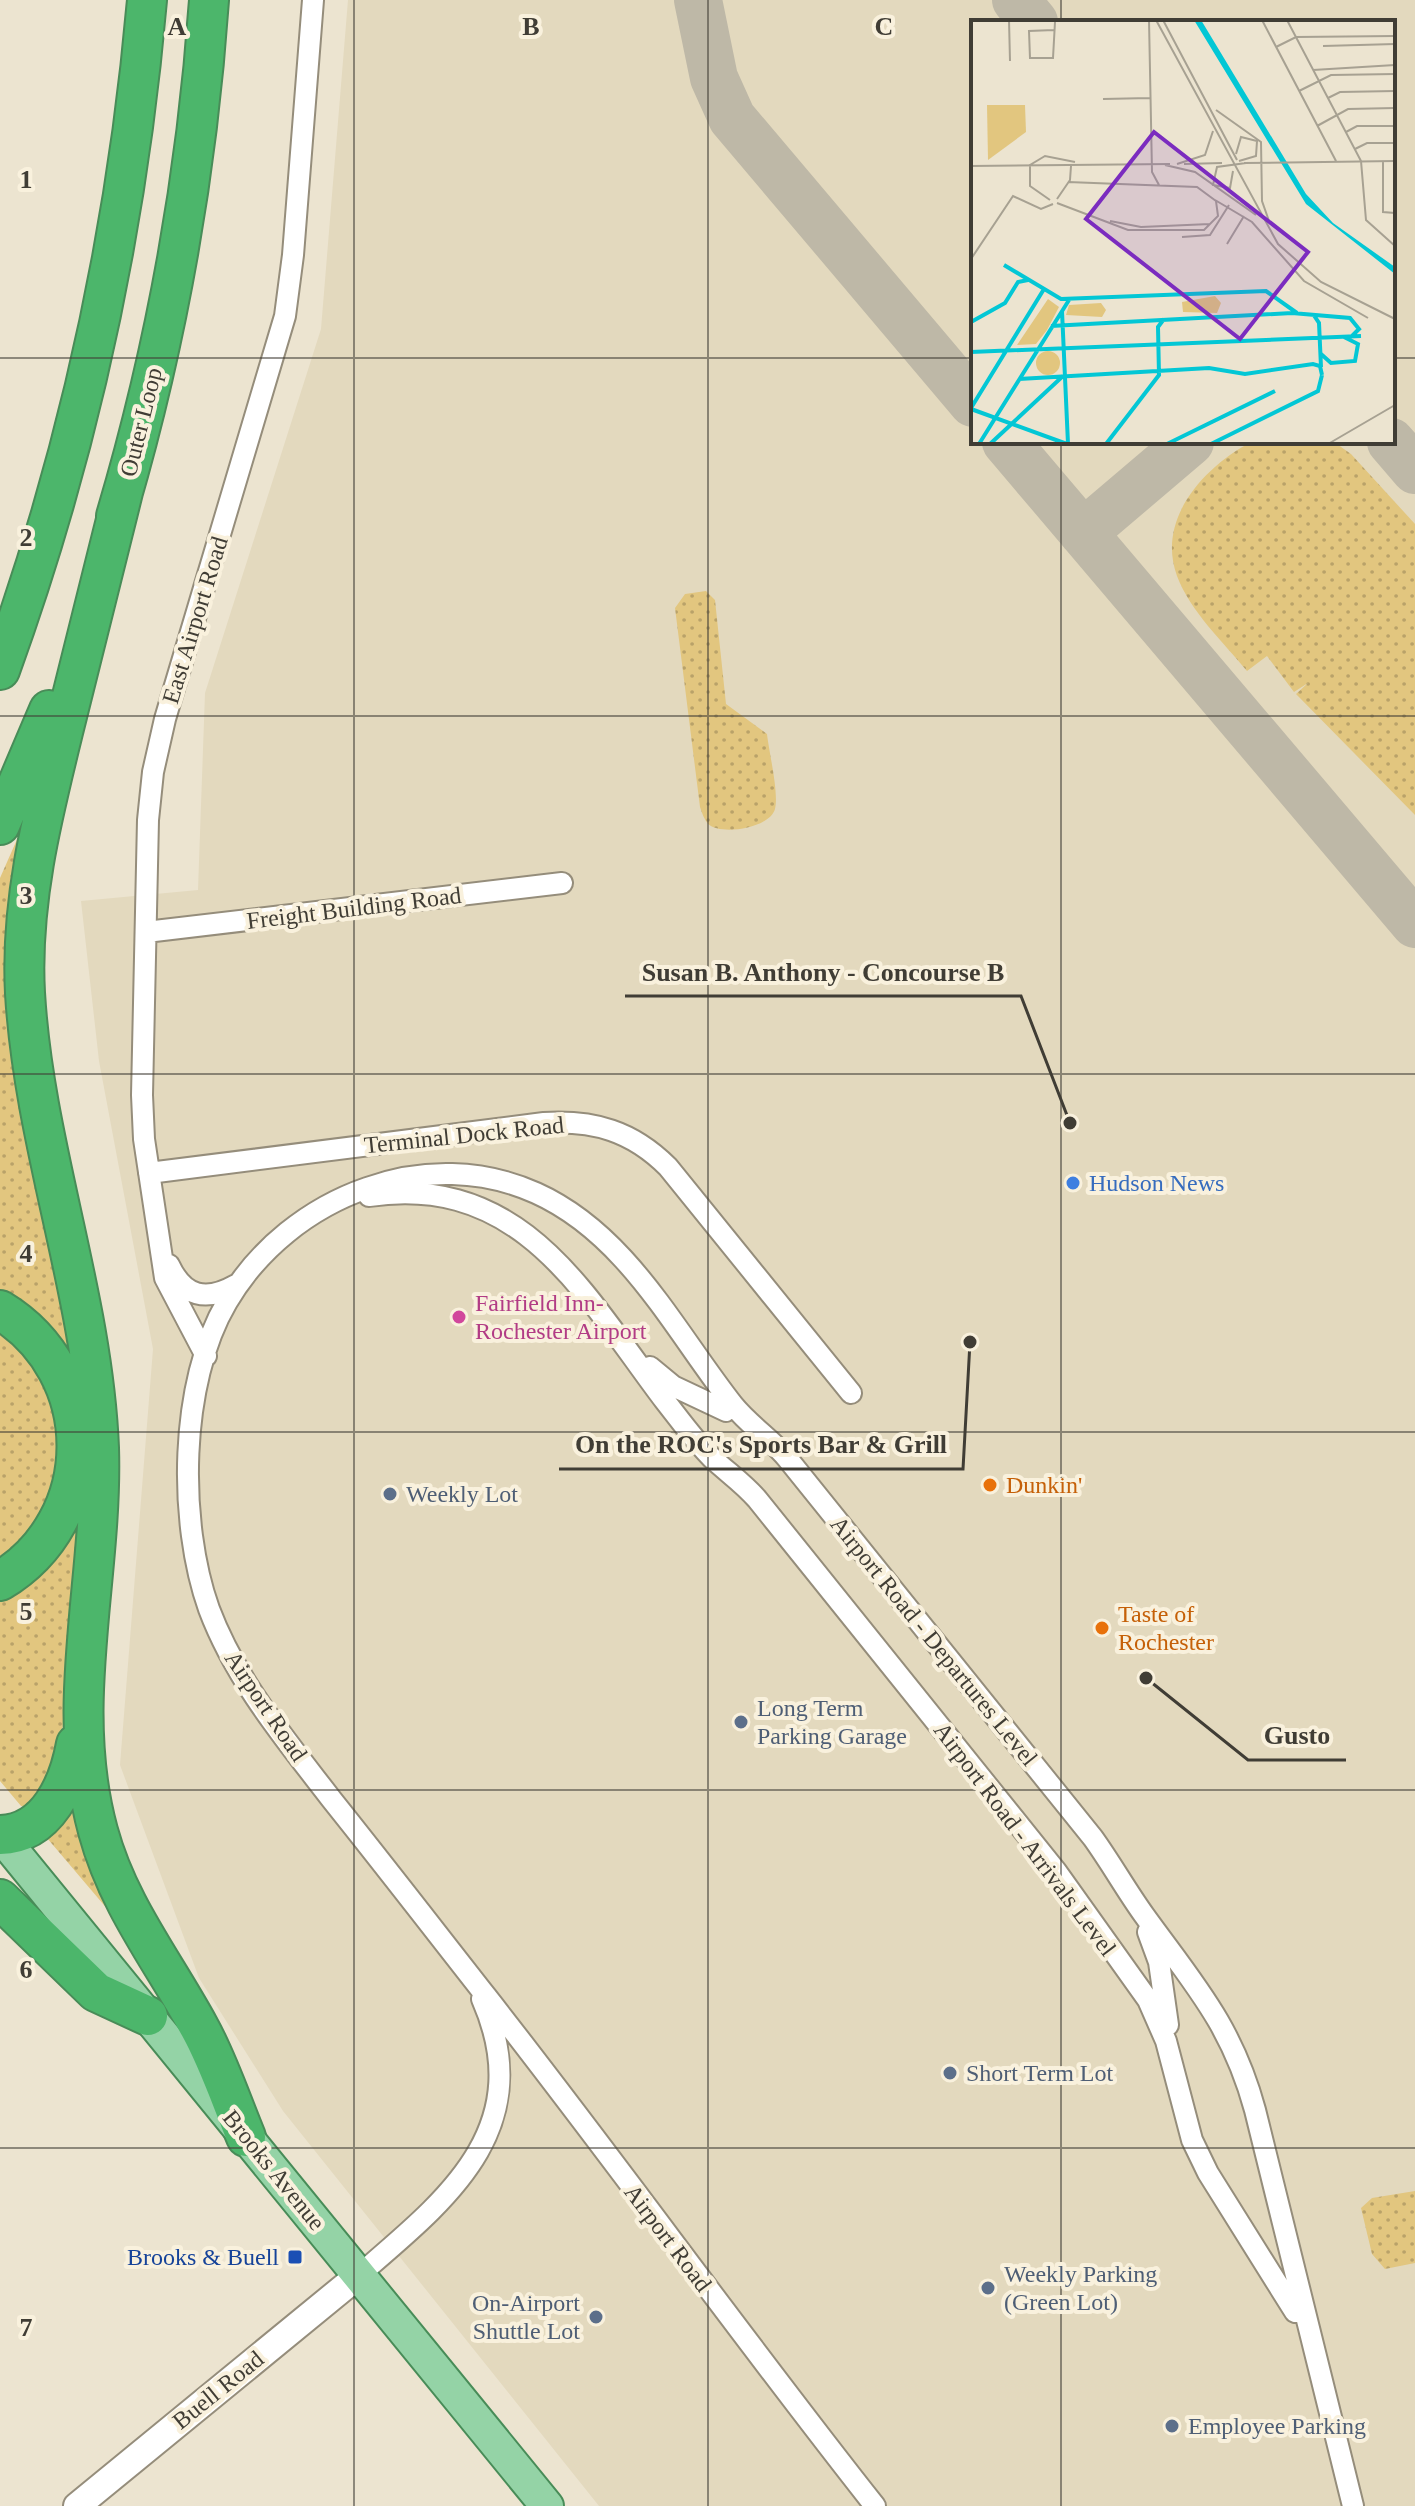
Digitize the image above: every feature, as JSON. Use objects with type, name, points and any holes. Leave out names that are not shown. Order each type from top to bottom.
[{"type":"highway","points":[[0,670],[73,446],[103,319],[123,208],[147,0]]},
{"type":"highway","name":"Outer Loop","points":[[0,825],[71,650],[123,492],[156,363],[196,134],[209,0]]},
{"type":"highway","points":[[0,622],[73,446]]},
{"type":"highway","points":[[0,1835],[33,1824],[60,1795],[72,1763],[82,1686],[99,1479],[97,1422],[89,1361],[31,1046],[25,990],[25,933],[41,821],[123,492]]},
{"type":"highway","points":[[0,1310],[33,1335],[58,1369],[74,1410],[78,1454],[71,1492],[55,1526],[32,1557],[0,1581]]},
{"type":"highway","points":[[82,1686],[87,1778],[108,1863],[143,1937],[200,2028],[246,2137]]},
{"type":"highway","points":[[0,1899],[96,1992],[148,2016]]},
{"type":"main road","name":"Brooks Avenue","points":[[0,1835],[547,2506]]},
{"type":"street","name":"East Airport Road","points":[[206,1356],[165,1278],[149,1173],[142,1095],[149,805],[160,737],[285,316],[293,255],[313,0]]},
{"type":"street","name":"Freight Building Road","points":[[146,932],[562,883]]},
{"type":"street","name":"Terminal Dock Road","points":[[149,1173],[544,1123],[573,1122],[610,1128],[645,1146],[674,1174],[851,1393]]},
{"type":"street","name":"Airport Road - Departures Level","points":[[326,1207],[391,1180],[455,1174],[516,1185],[578,1217],[627,1263],[730,1408],[781,1451],[1083,1826],[1144,1919],[1194,1978],[1221,2022],[1255,2110],[1313,2353]]},
{"type":"street","name":"Airport Road - Arrivals Level","points":[[326,1207],[359,1197],[393,1193],[428,1194],[472,1205],[506,1220],[535,1239],[574,1279],[694,1437],[757,1499],[1056,1871],[1148,2000],[1166,2041],[1187,2127],[1200,2157],[1278,2281],[1313,2353]]},
{"type":"street","name":"Airport Road","points":[[326,1207],[273,1244],[239,1283],[218,1319],[206,1356],[191,1425],[188,1492],[198,1573],[217,1629],[269,1719],[464,1968],[728,2318],[875,2506]]},
{"type":"street","name":"East Airport Road","points":[[161,1247],[176,1280],[202,1296],[218,1295],[239,1283]]},
{"type":"street","name":"Airport Road - Arrivals Level","points":[[609,1323],[667,1382],[730,1408]]},
{"type":"street","name":"Airport Road - Arrivals Level","points":[[1144,1919],[1157,1954],[1174,2073]]},
{"type":"street","name":"Airport Road","points":[[359,2275],[450,2194],[468,2172],[485,2138],[497,2087],[496,2049],[486,2009],[464,1968]]},
{"type":"street","name":"Buell Road","points":[[77,2506],[359,2275]]},
{"type":"street","points":[[1313,2353],[1353,2506]]},
{"type":"shaded area","points":[[348,0],[1415,0],[1415,2506],[599,2506],[283,2111],[199,1978],[120,1765],[153,1349],[99,1061],[81,901],[198,890],[205,693],[321,329]]},
{"type":"shaded area","points":[[1248,444],[1337,444],[1351,454],[1415,524],[1415,815],[1296,694],[1308,683],[1294,692],[1267,656],[1247,671],[1199,614],[1183,589],[1172,555],[1173,535],[1179,515],[1201,480]]},
{"type":"shaded area","points":[[706,591],[715,600],[726,704],[767,734],[776,793],[775,809],[771,816],[755,825],[734,830],[714,828],[708,824],[700,807],[675,608],[685,594]]},
{"type":"shaded area","points":[[26,819],[13,925],[84,1377],[0,1297],[0,878]]},
{"type":"shaded area","points":[[0,1325],[52,1380],[62,1485],[0,1568]]},
{"type":"shaded area","points":[[88,1508],[57,1776],[31,1808],[21,1806],[0,1781],[0,1592]]},
{"type":"shaded area","points":[[80,1787],[113,1901],[109,1911],[47,1838]]},
{"type":"shaded area","points":[[1415,2191],[1415,2263],[1385,2269],[1372,2254],[1361,2208],[1372,2198]]},
{"type":"taxiway","points":[[698,0],[714,78],[732,118],[971,401]]},
{"type":"taxiway","points":[[1016,0],[1032,20]]},
{"type":"taxiway","points":[[1008,444],[1415,924]]},
{"type":"taxiway","points":[[1083,533],[1188,444]]},
{"type":"taxiway","points":[[1393,444],[1415,470]]},
{"type":"place","name":"Susan B. Anthony - Concourse B","points":[[1070,1123]]},
{"type":"place","name":"Hudson News","points":[[1073,1183]]},
{"type":"place","name":"Fairfield Inn- Rochester Airport","points":[[459,1317]]},
{"type":"place","name":"On the ROC's Sports Bar & Grill","points":[[970,1342]]},
{"type":"place","name":"Dunkin'","points":[[990,1485]]},
{"type":"place","name":"Weekly Lot","points":[[390,1494]]},
{"type":"place","name":"Taste of Rochester","points":[[1102,1628]]},
{"type":"place","name":"Gusto","points":[[1146,1678]]},
{"type":"place","name":"Long Term Parking Garage","points":[[741,1722]]},
{"type":"place","name":"Short Term Lot","points":[[950,2073]]},
{"type":"place","name":"Brooks & Buell","points":[[295,2257]]},
{"type":"place","name":"Weekly Parking (Green Lot)","points":[[988,2288]]},
{"type":"place","name":"On-Airport Shuttle Lot","points":[[596,2317]]},
{"type":"place","name":"Employee Parking","points":[[1172,2426]]}]
